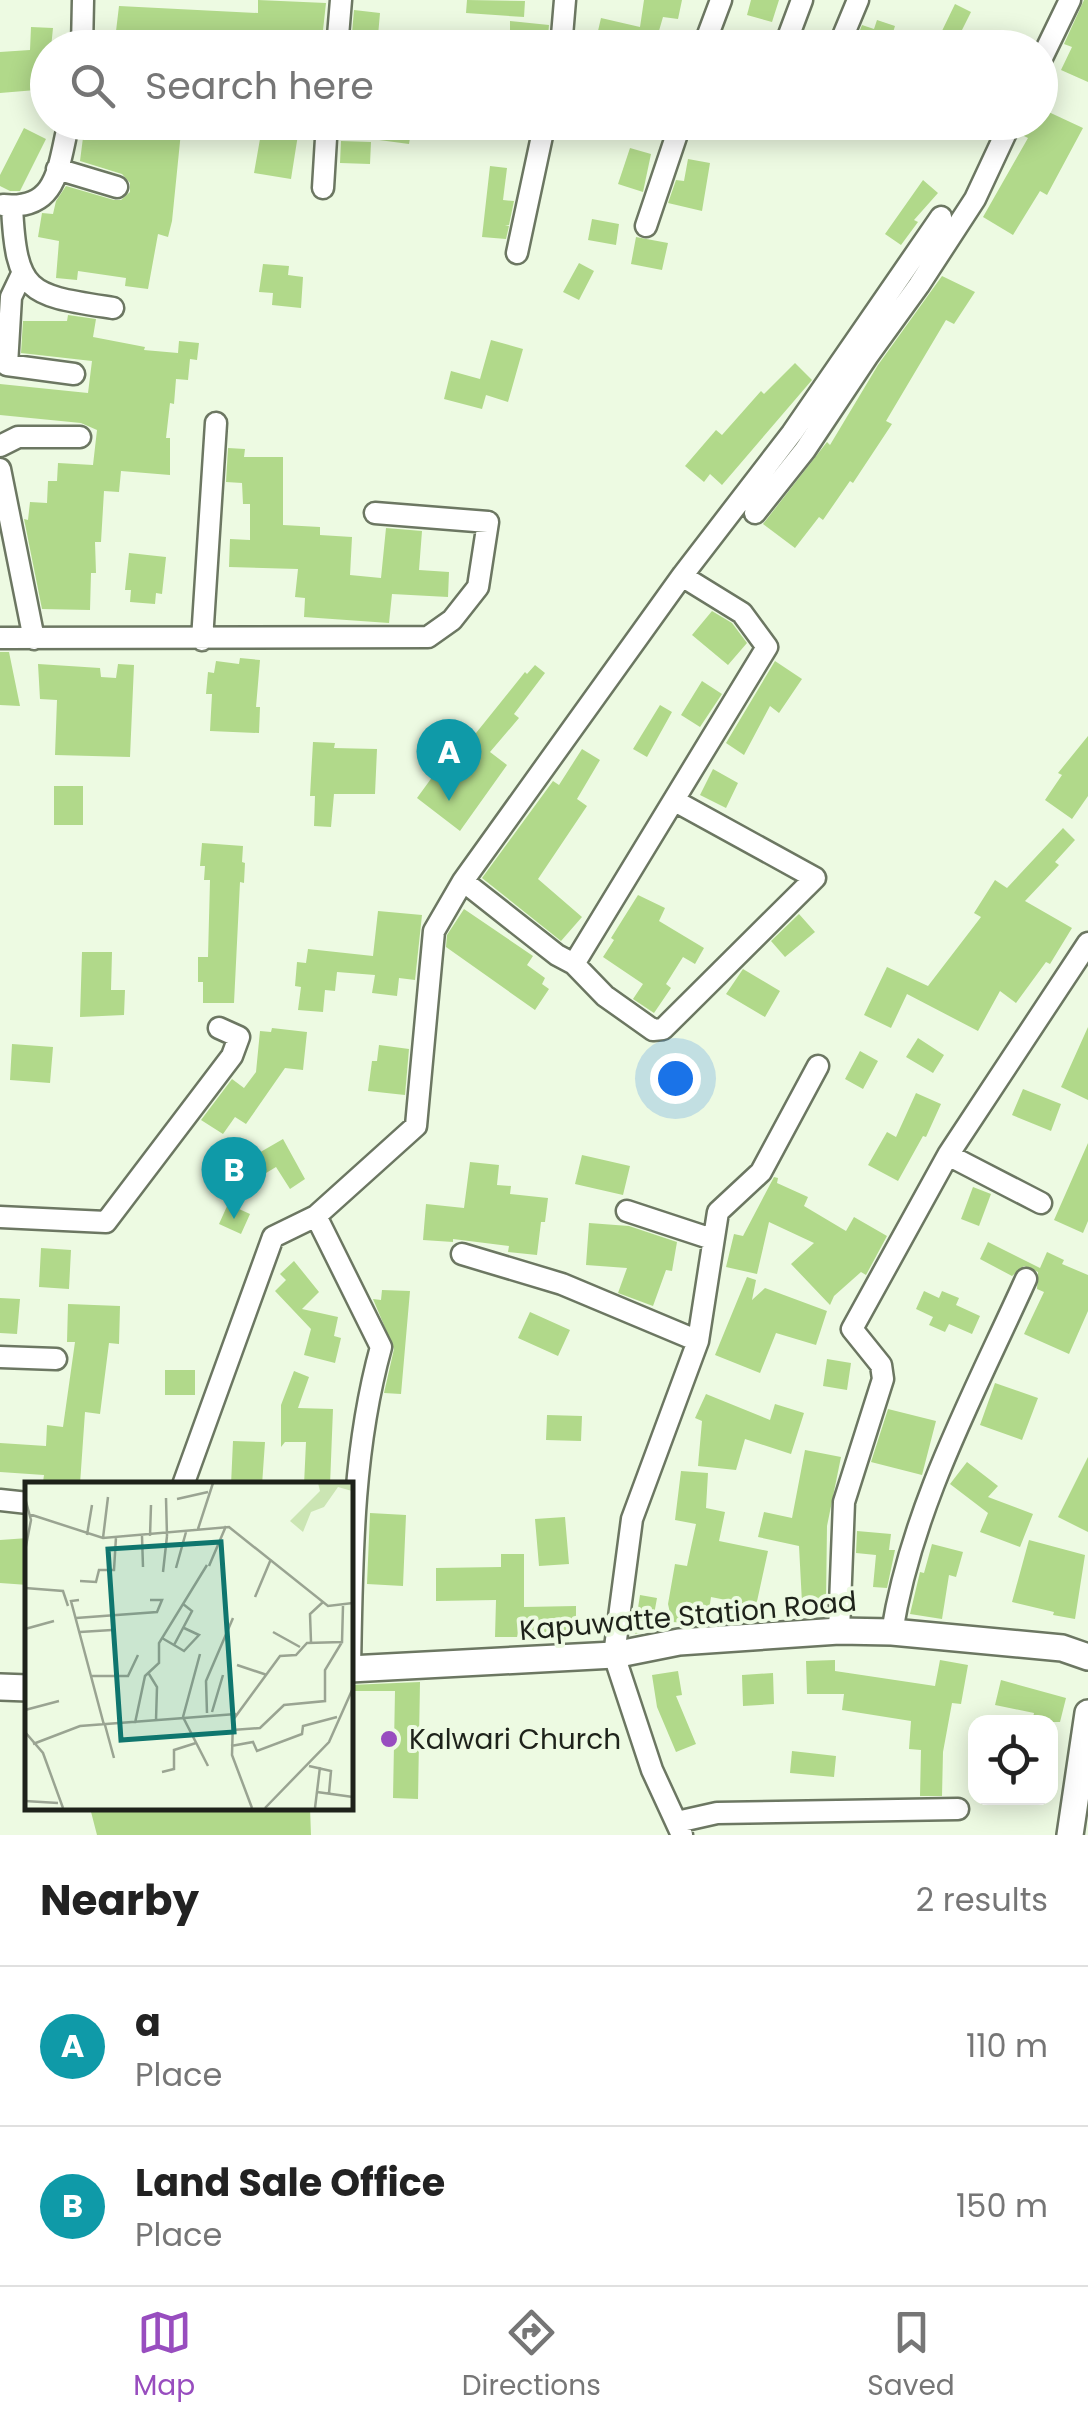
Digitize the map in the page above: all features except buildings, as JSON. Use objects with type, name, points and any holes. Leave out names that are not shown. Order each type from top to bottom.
[{"type":"street","points":[[82,30],[83,0]]},
{"type":"street","points":[[338,30],[341,0]]},
{"type":"street","points":[[562,30],[565,0]]},
{"type":"street","points":[[710,30],[721,0]]},
{"type":"street","points":[[791,30],[802,0]]},
{"type":"street","points":[[846,30],[858,0]]},
{"type":"street","points":[[1055,30],[1070,0]]},
{"type":"street","points":[[64,140],[45,197],[24,207],[6,206],[21,276],[34,290],[64,300],[113,308]]},
{"type":"street","points":[[323,188],[326,140]]},
{"type":"street","points":[[518,253],[541,140]]},
{"type":"street","points":[[646,226],[675,140]]},
{"type":"street","points":[[755,513],[806,450],[920,285],[975,199],[1003,140]]},
{"type":"street","points":[[57,168],[117,188]]},
{"type":"street","points":[[184,1482],[273,1237],[316,1216],[416,1126],[434,931],[463,881],[682,576],[792,433],[941,218]]},
{"type":"street","points":[[21,276],[12,296],[8,365],[74,374]]},
{"type":"street","points":[[202,640],[216,423]]},
{"type":"street","points":[[0,446],[18,436],[80,438]]},
{"type":"street","points":[[0,469],[34,638]]},
{"type":"street","points":[[0,638],[428,636],[452,620],[478,587],[488,522],[375,513]]},
{"type":"street","points":[[574,964],[766,646],[742,613],[682,576]]},
{"type":"street","points":[[463,881],[574,964],[605,996],[653,1030],[663,1029],[814,878],[674,801]]},
{"type":"street","points":[[839,1631],[844,1502],[883,1379],[881,1365],[852,1328],[948,1155],[1088,942]]},
{"type":"street","points":[[0,1217],[106,1222],[232,1056],[239,1037],[219,1028]]},
{"type":"street","points":[[818,1066],[761,1172],[718,1212],[698,1341],[632,1519],[614,1655],[652,1770],[680,1828],[718,1814],[958,1809]]},
{"type":"street","points":[[948,1155],[1041,1203]]},
{"type":"street","points":[[627,1211],[712,1239]]},
{"type":"street","points":[[316,1216],[380,1347],[369,1390],[352,1524]]},
{"type":"street","points":[[462,1254],[562,1284],[698,1341]]},
{"type":"street","points":[[892,1632],[924,1502],[1026,1279]]},
{"type":"street","points":[[0,1357],[56,1359]]},
{"type":"street","points":[[0,1500],[25,1502]]},
{"type":"street","name":"Kapuwatte Station Road","points":[[352,1668],[614,1655],[679,1642],[839,1631],[892,1632],[1062,1648],[1088,1657]]},
{"type":"street","points":[[0,1687],[25,1688]]},
{"type":"street","points":[[1077,1818],[1088,1714]]},
{"type":"place","name":"a","points":[[449,801]]},
{"type":"place","name":"Land Sale Office","points":[[234,1219]]},
{"type":"place","name":"Kalwari Church","points":[[389,1739]]}]
